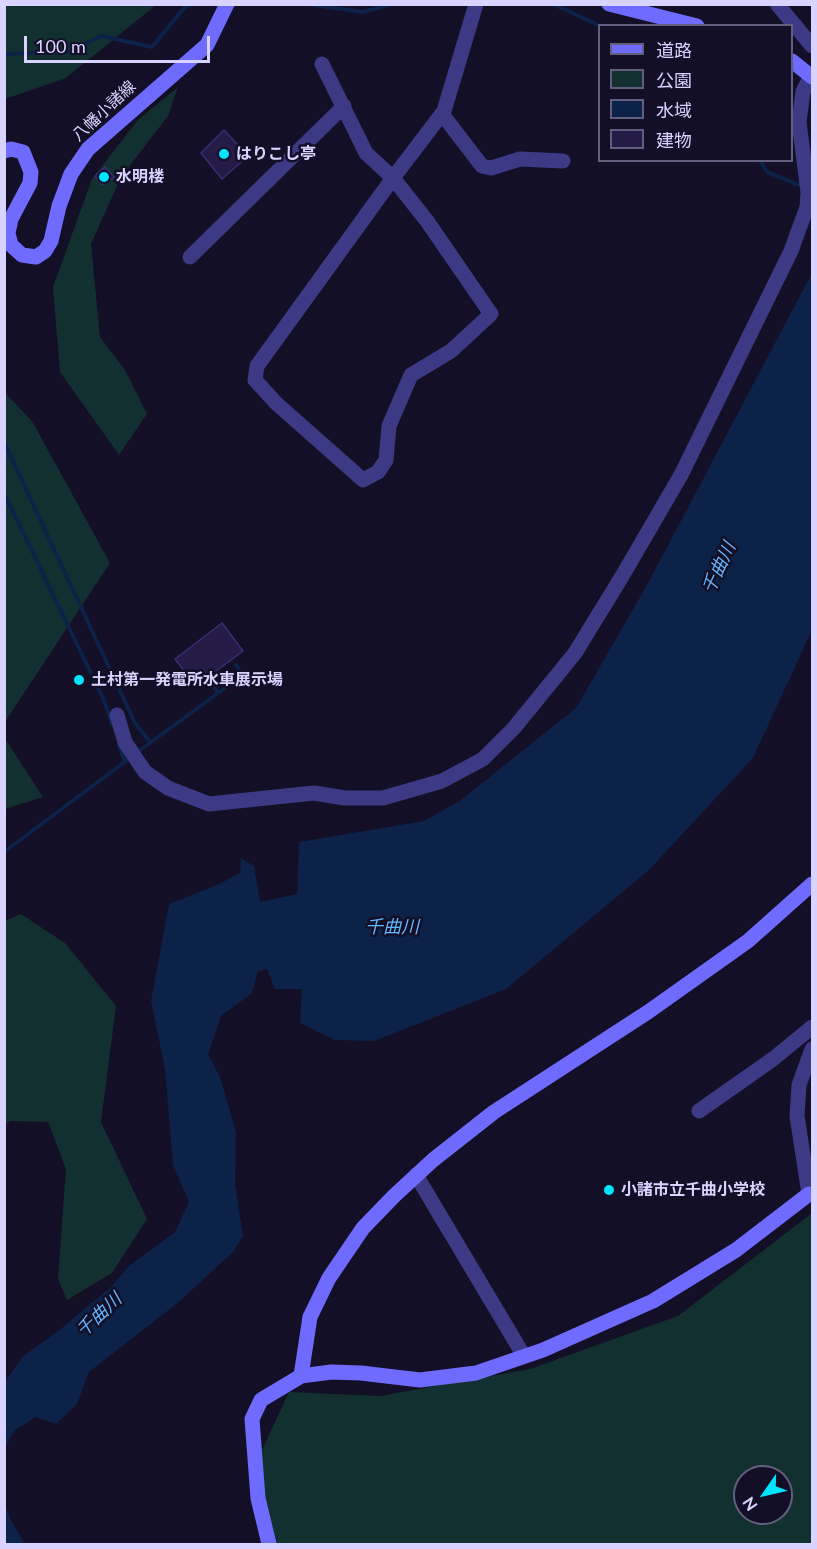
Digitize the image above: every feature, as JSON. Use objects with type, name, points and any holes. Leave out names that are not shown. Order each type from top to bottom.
[{"type":"street","name":"八幡小諸線","points":[[4,151],[11,149],[23,152],[31,172],[26,192],[11,219],[9,233],[11,245],[22,255],[36,257],[45,251],[51,241],[59,206],[71,174],[88,149],[207,45],[227,4]]},
{"type":"street","points":[[322,64],[366,153],[393,178],[491,314],[451,351],[411,375],[389,426],[386,460],[378,472],[363,480],[276,404],[255,380],[257,366],[393,178],[442,114],[476,4]]},
{"type":"street","points":[[609,4],[689,24]]},
{"type":"street","points":[[777,4],[813,46]]},
{"type":"street","points":[[117,715],[124,742],[145,772],[168,788],[209,804],[314,793],[345,798],[383,798],[442,781],[483,759],[514,728],[575,653],[621,578],[681,475],[804,219],[808,192],[799,122],[802,92],[812,76],[793,62]]},
{"type":"street","points":[[190,257],[344,106]]},
{"type":"street","points":[[442,114],[482,166],[491,168],[520,159],[562,161]]},
{"type":"street","points":[[301,1376],[310,1317],[329,1278],[363,1228],[416,1175],[494,1112],[648,1012],[748,941],[813,884]]},
{"type":"street","points":[[699,1111],[813,1028]]},
{"type":"street","points":[[269,1545],[258,1497],[252,1419],[261,1400],[301,1376],[331,1372],[420,1380],[476,1373],[524,1356],[653,1301],[736,1250],[811,1190],[797,1116],[799,1085],[813,1049]]},
{"type":"street","points":[[416,1175],[524,1356]]},
{"type":"green space","points":[[4,5],[156,5],[66,78],[5,99]]},
{"type":"green space","points":[[178,87],[168,116],[121,177],[91,244],[100,337],[125,370],[147,414],[119,455],[60,372],[53,287],[92,179],[138,120]]},
{"type":"green space","points":[[5,393],[32,421],[110,563],[5,722]]},
{"type":"green space","points":[[4,737],[43,797],[5,809],[4,809]]},
{"type":"green space","points":[[21,914],[65,943],[116,1006],[101,1122],[147,1219],[112,1273],[67,1300],[58,1279],[66,1169],[48,1122],[10,1121],[5,1125],[5,921]]},
{"type":"green space","points":[[812,1213],[812,1544],[273,1544],[249,1478],[289,1392],[380,1396],[530,1369],[678,1316]]},
{"type":"water","name":"千曲川","points":[[812,273],[812,630],[753,758],[649,870],[506,989],[374,1041],[335,1040],[300,1023],[302,989],[275,989],[267,969],[258,971],[252,993],[221,1016],[208,1054],[220,1077],[236,1132],[235,1184],[243,1236],[233,1252],[180,1301],[89,1372],[77,1404],[56,1424],[36,1417],[15,1430],[5,1447],[5,1382],[22,1357],[57,1332],[111,1287],[129,1266],[175,1232],[189,1202],[173,1165],[165,1069],[151,1001],[169,904],[240,873],[241,858],[254,866],[260,902],[297,894],[299,842],[424,821],[461,800],[576,708],[647,585]]},
{"type":"water","points":[[5,1506],[11,1520],[25,1544],[5,1544]]},
{"type":"building","name":"はりこし亭","points":[[224,130],[248,156],[222,179],[201,153]]},
{"type":"building","name":"水明楼","points":[[105,167],[114,177],[102,185],[95,176]]},
{"type":"building","points":[[222,623],[243,651],[196,686],[175,659]]},
{"type":"waterway","points":[[4,54],[69,52],[101,36],[152,47],[184,8],[192,4]]},
{"type":"waterway","points":[[306,4],[363,12],[392,4]]},
{"type":"waterway","points":[[553,4],[598,25]]},
{"type":"waterway","points":[[761,162],[767,172],[804,187]]},
{"type":"waterway","points":[[4,442],[135,723],[150,742]]},
{"type":"waterway","points":[[4,493],[104,700],[112,724]]},
{"type":"waterway","points":[[136,753],[243,675],[236,665]]},
{"type":"waterway","points":[[211,683],[218,693]]},
{"type":"waterway","points":[[119,745],[125,762]]},
{"type":"waterway","points":[[4,852],[130,758]]},
{"type":"place","name":"はりこし亭","points":[[224,154]]},
{"type":"place","name":"水明楼","points":[[104,177]]},
{"type":"place","name":"土村第一発電所水車展示場","points":[[79,680]]},
{"type":"place","name":"小諸市立千曲小学校","points":[[609,1190]]}]
